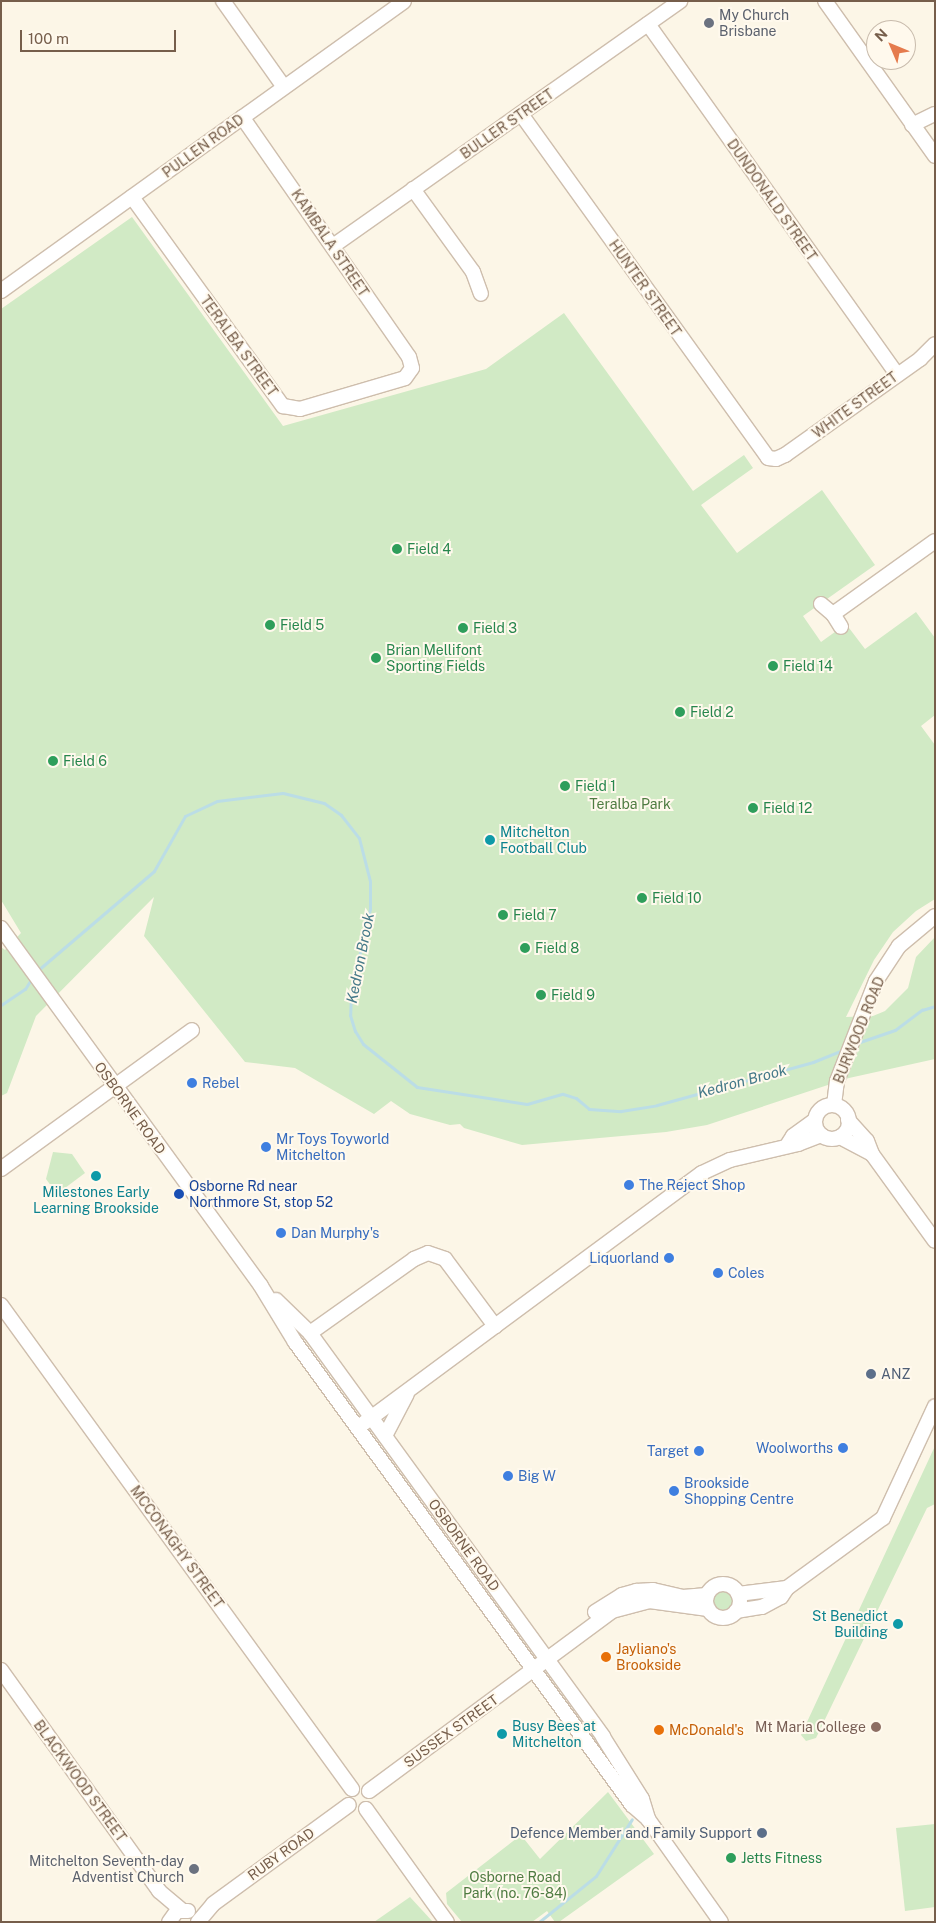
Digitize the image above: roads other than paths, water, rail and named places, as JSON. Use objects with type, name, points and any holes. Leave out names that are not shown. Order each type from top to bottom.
[{"type":"street","points":[[223,1],[284,87]]},
{"type":"street","name":"PULLEN ROAD","points":[[1,291],[404,1]]},
{"type":"street","name":"BULLER STREET","points":[[333,246],[680,1]]},
{"type":"street","points":[[825,1],[935,156]]},
{"type":"street","name":"DUNDONALD STREET","points":[[648,24],[897,375]]},
{"type":"street","name":"HUNTER STREET","points":[[521,114],[762,453],[772,459]]},
{"type":"street","points":[[912,124],[935,114]]},
{"type":"street","name":"KAMBALA STREET","points":[[242,117],[409,356],[411,370]]},
{"type":"street","points":[[413,190],[473,272],[481,294]]},
{"type":"street","name":"TERALBA STREET","points":[[132,197],[283,406],[300,410],[394,383],[411,370]]},
{"type":"street","name":"WHITE STREET","points":[[772,459],[785,455],[897,375],[935,344]]},
{"type":"street","points":[[833,614],[935,541]]},
{"type":"street","points":[[821,604],[833,614],[842,628]]},
{"type":"street","name":"BURWOOD ROAD","points":[[834,1105],[837,1081],[865,1006],[892,955],[916,929],[935,916]]},
{"type":"street","name":"OSBORNE ROAD","points":[[4,932],[261,1286],[296,1342],[358,1428],[632,1805],[648,1819],[721,1922]]},
{"type":"street","points":[[1,1169],[192,1030]]},
{"type":"street","points":[[788,1144],[794,1136],[815,1120],[820,1111],[834,1105],[844,1110],[848,1120],[867,1141],[872,1154],[935,1241]]},
{"type":"street","points":[[815,1120],[821,1135]]},
{"type":"street","points":[[358,1428],[702,1173],[730,1160],[821,1135],[830,1139],[840,1137],[847,1130],[848,1120]]},
{"type":"street","points":[[840,1137],[872,1154]]},
{"type":"street","points":[[310,1333],[414,1258],[428,1253],[445,1259],[495,1326]]},
{"type":"street","name":"OSBORNE ROAD","points":[[261,1286],[310,1333],[385,1436],[612,1750],[642,1799],[648,1819]]},
{"type":"street","name":"MCCONAGHY STREET","points":[[1,1305],[352,1789]]},
{"type":"street","points":[[385,1436],[409,1391]]},
{"type":"street","points":[[544,1656],[604,1615],[636,1602],[656,1601],[708,1610],[722,1618],[736,1611],[770,1604],[787,1588],[884,1516],[935,1406]]},
{"type":"street","points":[[708,1610],[707,1595],[713,1587],[722,1584],[732,1586],[738,1594],[736,1611]]},
{"type":"street","points":[[738,1594],[787,1588]]},
{"type":"street","points":[[533,1669],[561,1636],[622,1595],[652,1590],[683,1596],[707,1595]]},
{"type":"street","name":"SUSSEX STREET","points":[[369,1791],[533,1669]]},
{"type":"street","name":"BLACKWOOD STREET","points":[[1,1670],[159,1891],[190,1916]]},
{"type":"street","points":[[360,1786],[369,1791],[371,1802],[366,1809],[358,1811],[349,1805],[347,1798],[352,1789],[360,1786]]},
{"type":"street","name":"RUBY ROAD","points":[[169,1921],[174,1913],[190,1916],[213,1904],[349,1805]]},
{"type":"street","points":[[366,1809],[447,1922]]},
{"type":"street","name":"BLACKWOOD STREET","points":[[159,1891],[169,1921]]},
{"type":"waterway","name":"Kedron Brook","points":[[37,971],[154,871],[185,816],[217,801],[283,793],[324,803],[341,815],[359,838],[370,881],[370,909],[351,992],[350,1015],[355,1031],[363,1044],[417,1087],[527,1104],[563,1094],[576,1098],[589,1109],[621,1111],[657,1105],[813,1062],[845,1049]]},
{"type":"waterway","name":"Kedron Brook","points":[[1,1005],[25,989],[32,978]]},
{"type":"waterway","name":"Kedron Brook","points":[[857,1043],[895,1030],[922,1010],[935,1006]]},
{"type":"waterway","points":[[539,1922],[596,1876],[632,1819]]},
{"type":"place","name":"My Church Brisbane","points":[[709,23]]},
{"type":"place","name":"Field 4","points":[[397,549]]},
{"type":"place","name":"Field 5","points":[[270,625]]},
{"type":"place","name":"Field 3","points":[[463,628]]},
{"type":"place","name":"Brian Mellifont Sporting Fields","points":[[376,658]]},
{"type":"place","name":"Field 14","points":[[773,666]]},
{"type":"place","name":"Field 2","points":[[680,712]]},
{"type":"place","name":"Field 6","points":[[53,761]]},
{"type":"place","name":"Field 1","points":[[565,786]]},
{"type":"place","name":"Field 12","points":[[753,808]]},
{"type":"place","name":"Mitchelton Football Club","points":[[490,840]]},
{"type":"place","name":"Field 10","points":[[642,898]]},
{"type":"place","name":"Field 7","points":[[503,915]]},
{"type":"place","name":"Field 8","points":[[525,948]]},
{"type":"place","name":"Field 9","points":[[541,995]]},
{"type":"place","name":"Rebel","points":[[192,1083]]},
{"type":"place","name":"Mr Toys Toyworld Mitchelton","points":[[266,1147]]},
{"type":"place","name":"Milestones Early Learning Brookside","points":[[96,1176]]},
{"type":"place","name":"The Reject Shop","points":[[629,1185]]},
{"type":"place","name":"Osborne Rd near Northmore St, stop 52","points":[[179,1194]]},
{"type":"place","name":"Dan Murphy's","points":[[281,1233]]},
{"type":"place","name":"Liquorland","points":[[669,1258]]},
{"type":"place","name":"Coles","points":[[718,1273]]},
{"type":"place","name":"ANZ","points":[[871,1374]]},
{"type":"place","name":"Woolworths","points":[[843,1448]]},
{"type":"place","name":"Target","points":[[699,1451]]},
{"type":"place","name":"Big W","points":[[508,1476]]},
{"type":"place","name":"Brookside Shopping Centre","points":[[674,1491]]},
{"type":"place","name":"St Benedict Building","points":[[898,1624]]},
{"type":"place","name":"Jayliano's Brookside","points":[[606,1657]]},
{"type":"place","name":"Mt Maria College","points":[[876,1727]]},
{"type":"place","name":"McDonald's","points":[[659,1730]]},
{"type":"place","name":"Busy Bees at Mitchelton","points":[[502,1734]]},
{"type":"place","name":"Defence Member and Family Support","points":[[762,1833]]},
{"type":"place","name":"Jetts Fitness","points":[[731,1858]]},
{"type":"place","name":"Mitchelton Seventh-day Adventist Church","points":[[194,1869]]},
{"type":"park label","name":"Teralba Park","points":[[630,804]]},
{"type":"park label","name":"Osborne Road Park (no. 76-84)","points":[[515,1885]]}]
